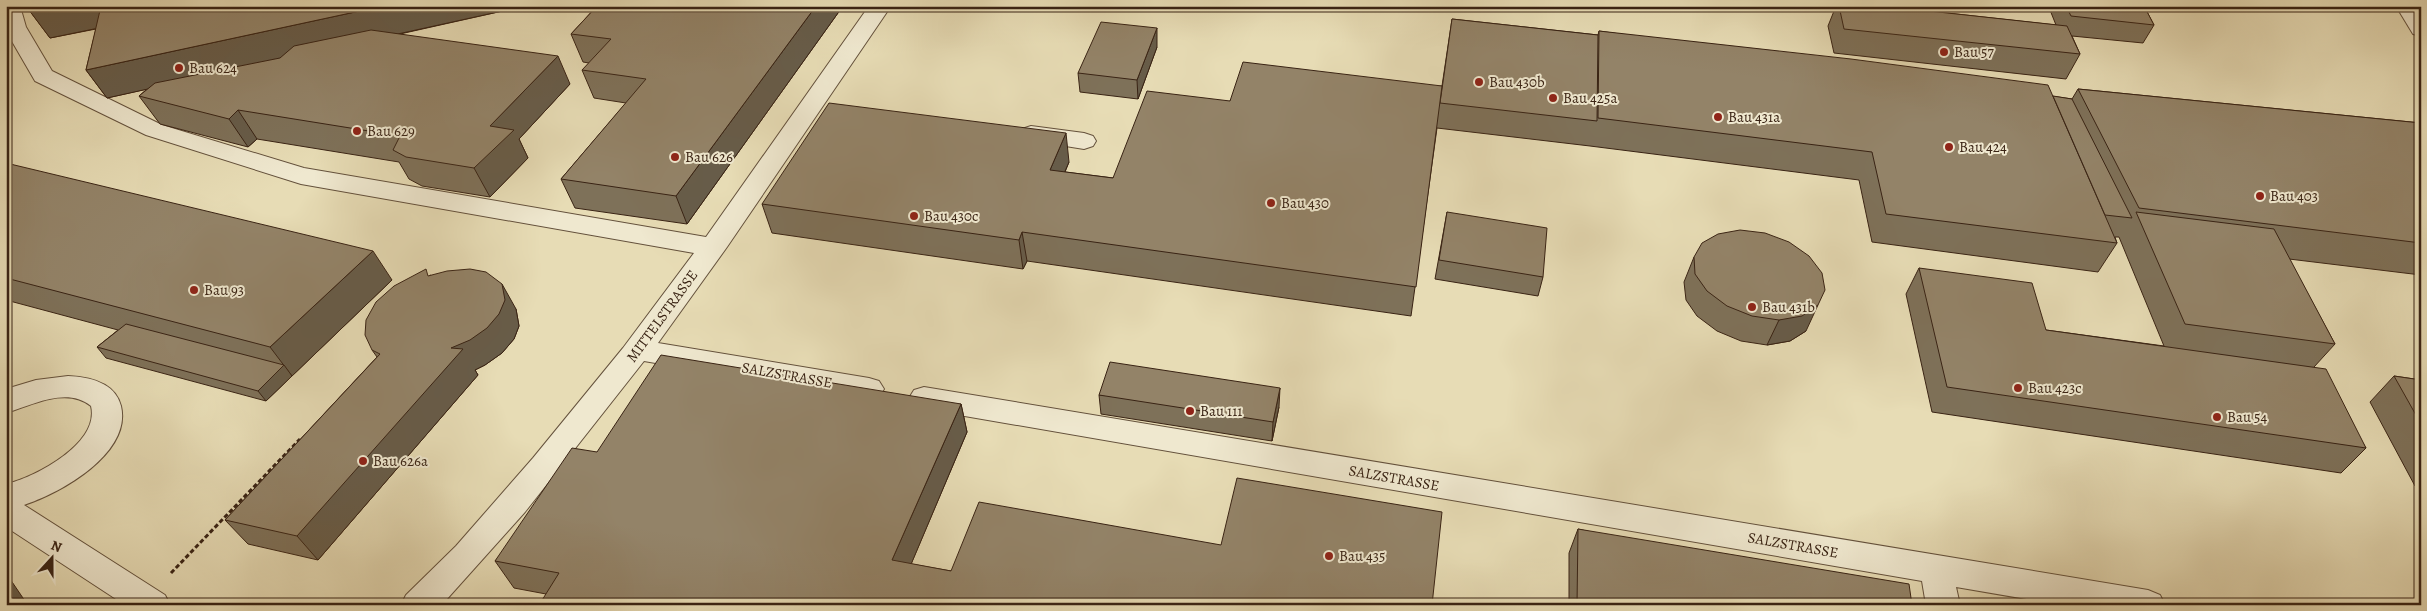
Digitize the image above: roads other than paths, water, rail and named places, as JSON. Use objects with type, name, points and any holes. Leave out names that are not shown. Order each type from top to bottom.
[{"type":"street","points":[[9,6],[15,27],[43,76],[154,130],[301,176],[711,247]]},
{"type":"street","name":"MITTELSTRASSE","points":[[418,605],[510,508],[585,419],[639,350],[880,6]]},
{"type":"street","points":[[2407,6],[2421,29]]},
{"type":"street","points":[[811,105],[840,109]]},
{"type":"street","points":[[1006,131],[1084,141]]},
{"type":"street","name":"SALZSTRASSE","points":[[639,350],[2148,605]]},
{"type":"street","points":[[6,402],[39,390],[68,386],[91,390],[105,401],[108,420],[98,440],[80,460],[45,483],[6,497]]},
{"type":"street","points":[[6,510],[150,602]]},
{"type":"street","points":[[1936,570],[1943,605]]},
{"type":"place","name":"Bau 57","points":[[1944,52]]},
{"type":"place","name":"Bau 624","points":[[179,68]]},
{"type":"place","name":"Bau 430b","points":[[1479,82]]},
{"type":"place","name":"Bau 425a","points":[[1553,98]]},
{"type":"place","name":"Bau 431a","points":[[1718,117]]},
{"type":"place","name":"Bau 629","points":[[357,131]]},
{"type":"place","name":"Bau 424","points":[[1949,147]]},
{"type":"place","name":"Bau 626","points":[[675,157]]},
{"type":"place","name":"Bau 403","points":[[2260,196]]},
{"type":"place","name":"Bau 430","points":[[1271,203]]},
{"type":"place","name":"Bau 430c","points":[[914,216]]},
{"type":"place","name":"Bau 93","points":[[194,290]]},
{"type":"place","name":"Bau 431b","points":[[1752,307]]},
{"type":"place","name":"Bau 423c","points":[[2018,388]]},
{"type":"place","name":"Bau 111","points":[[1190,411]]},
{"type":"place","name":"Bau 54","points":[[2217,417]]},
{"type":"place","name":"Bau 626a","points":[[363,461]]},
{"type":"place","name":"Bau 435","points":[[1329,556]]}]
